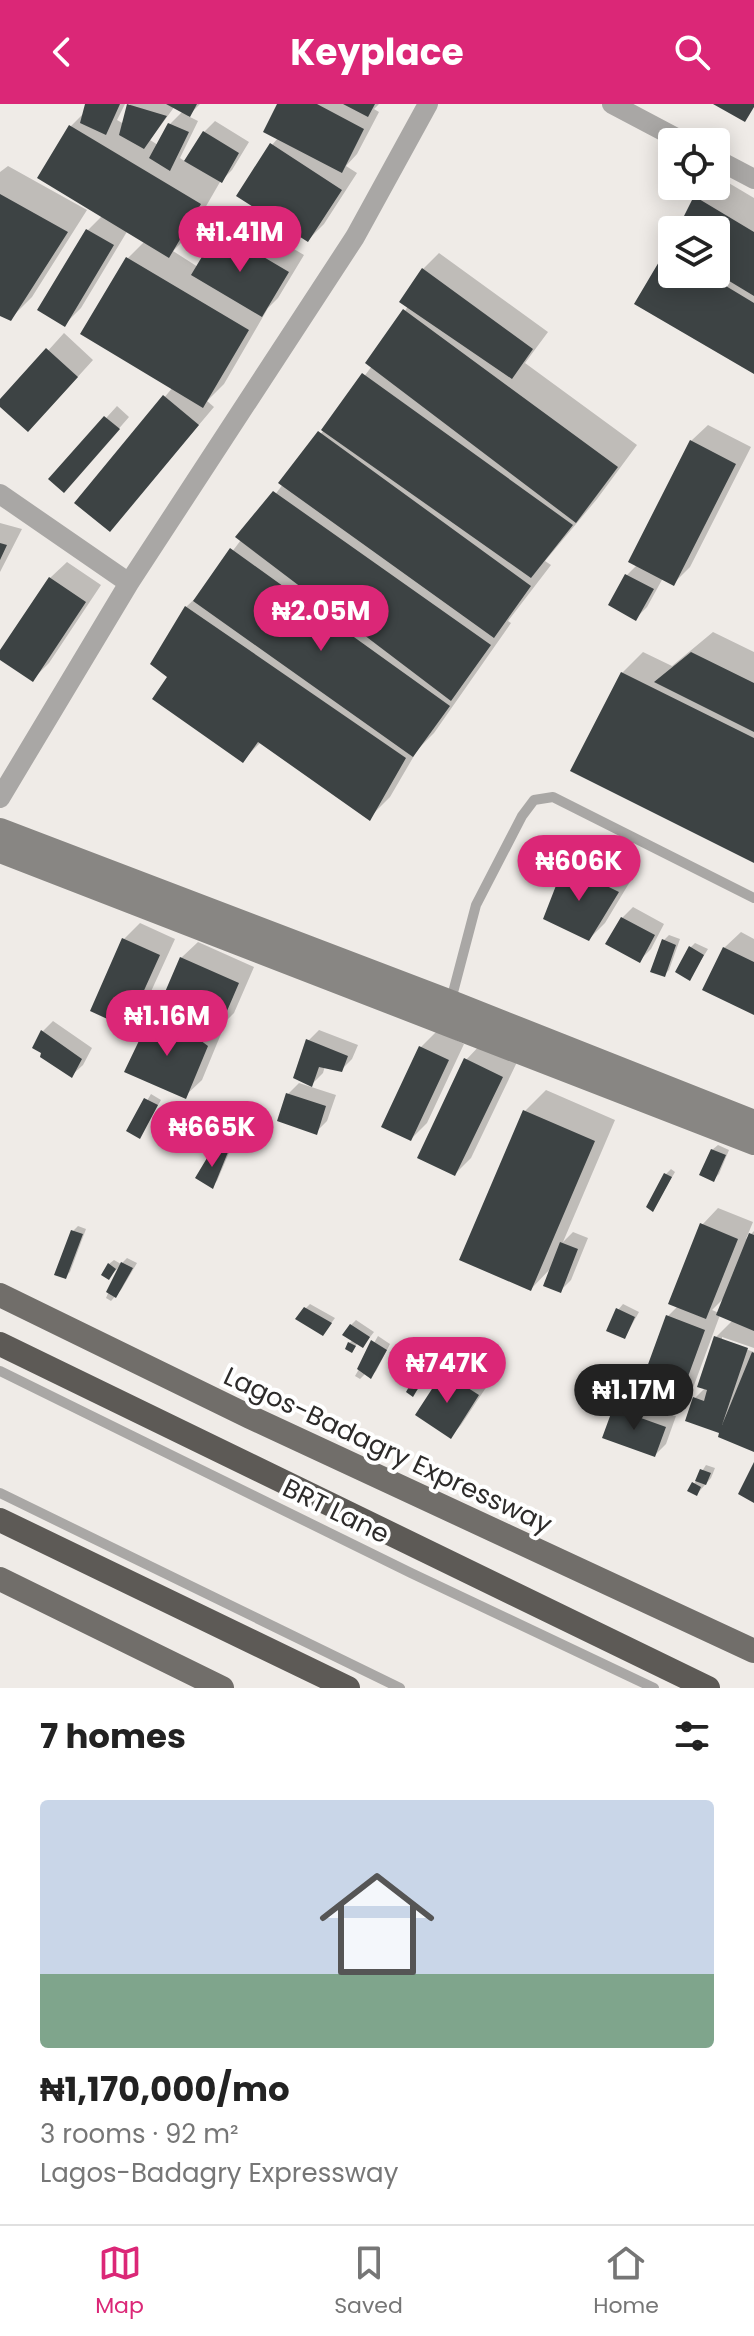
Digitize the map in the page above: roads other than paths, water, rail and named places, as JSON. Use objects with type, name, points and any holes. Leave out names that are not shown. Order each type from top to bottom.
[{"type":"highway","points":[[0,1344],[708,1688]]},
{"type":"highway","points":[[0,1520],[348,1688]]},
{"type":"main road","points":[[0,830],[451,1002],[754,1122]]},
{"type":"main road","points":[[0,851],[754,1143]]},
{"type":"main road","name":"Lagos-Badagry Expressway","points":[[0,1295],[250,1417],[754,1651]]},
{"type":"main road","points":[[0,1579],[222,1688]]},
{"type":"street","points":[[0,798],[129,583],[355,237],[428,104]]},
{"type":"street","points":[[612,104],[658,128]]},
{"type":"street","points":[[730,166],[754,179]]},
{"type":"street","points":[[0,494],[129,583]]},
{"type":"lane","points":[[451,1002],[476,905],[522,816],[534,800],[553,797],[754,898]]},
{"type":"lane","name":"BRT Lane","points":[[0,1371],[654,1688]]},
{"type":"lane","points":[[0,1493],[400,1688]]}]
